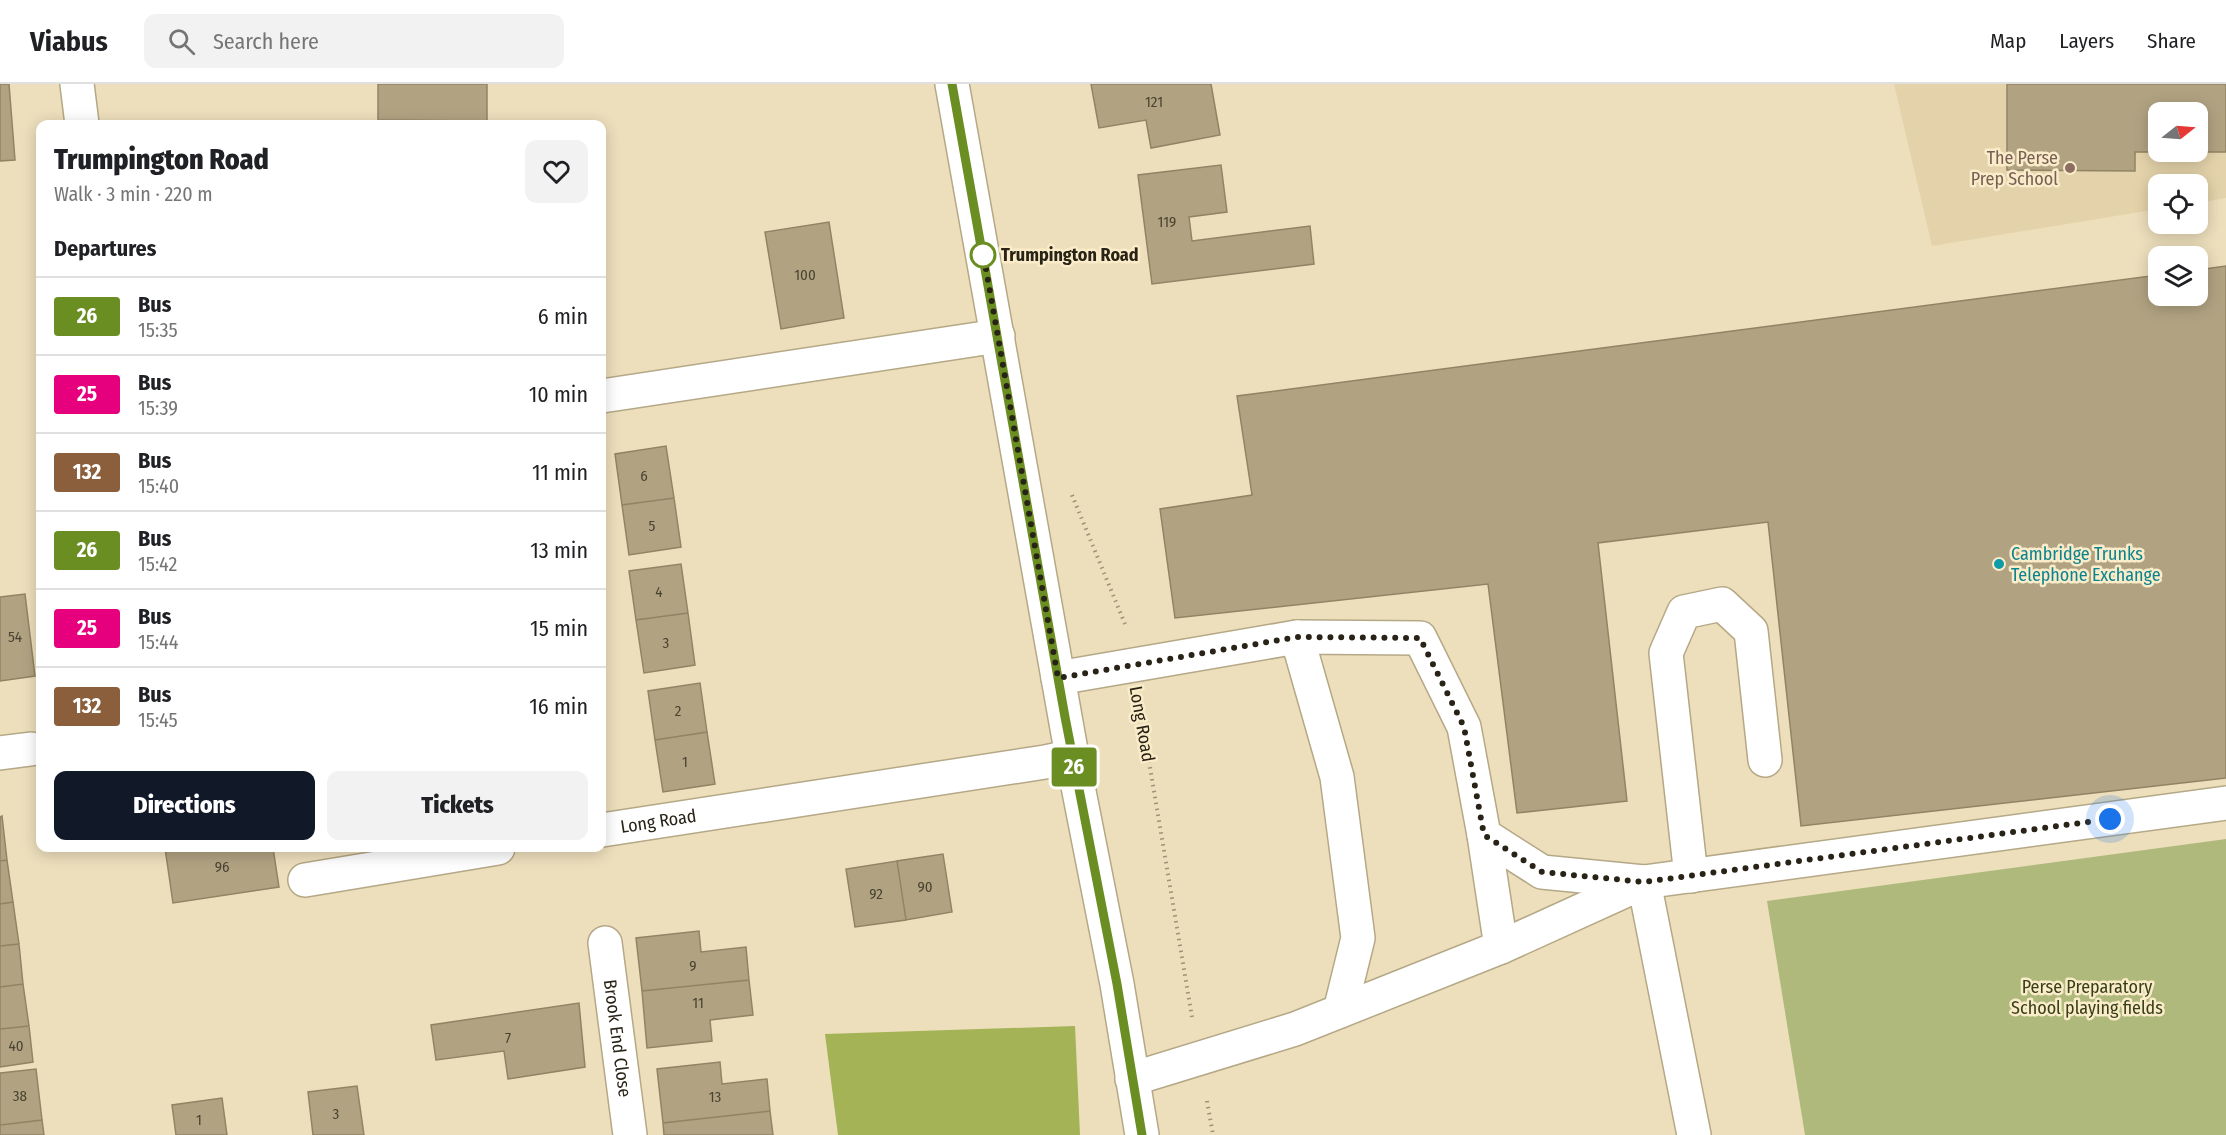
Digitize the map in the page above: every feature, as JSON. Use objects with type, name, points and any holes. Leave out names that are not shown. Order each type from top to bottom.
[{"type":"main road","points":[[77,84],[82,120]]},
{"type":"main road","points":[[952,84],[1072,756],[1117,984],[1140,1129]]},
{"type":"main road","points":[[606,395],[998,336]]},
{"type":"main road","points":[[1691,876],[1666,653],[1684,612],[1722,604],[1750,632],[1765,760]]},
{"type":"main road","points":[[1058,678],[1297,637],[1420,638],[1464,727],[1484,835],[1501,947]]},
{"type":"main road","points":[[1297,637],[1337,777],[1358,938],[1340,1011]]},
{"type":"main road","name":"Long Road","points":[[606,829],[1072,756]]},
{"type":"main road","points":[[1484,835],[1542,872],[1644,882],[2226,803]]},
{"type":"main road","points":[[306,880],[474,852]]},
{"type":"main road","points":[[1132,1079],[1295,1029],[1501,947],[1644,882]]},
{"type":"main road","points":[[1644,882],[1694,1135]]},
{"type":"main road","name":"Brook End Close","points":[[605,943],[630,1135]]},
{"type":"path","name":"Long Road","points":[[1070,491],[1125,623],[1199,1059]]},
{"type":"shaded area","name":"The Perse Prep School","points":[[1894,84],[2226,84],[2226,198],[2208,201],[2208,174],[2148,174],[2148,211],[1932,246]]},
{"type":"green space","name":"Perse Preparatory School playing fields","points":[[2226,839],[2226,1135],[1805,1135],[1767,901]]},
{"type":"green space","points":[[1075,1026],[1080,1135],[838,1135],[825,1034]]},
{"type":"building","points":[[0,84],[9,84],[15,160],[0,161]]},
{"type":"building","points":[[378,84],[487,84],[487,120],[378,120]]},
{"type":"building","points":[[1091,84],[1211,84],[1220,135],[1151,148],[1146,120],[1099,128]]},
{"type":"building","points":[[2007,84],[2226,84],[2226,152],[2208,152],[2208,102],[2148,102],[2148,152],[2135,152],[2135,171],[2007,170]]},
{"type":"building","points":[[1221,165],[1227,212],[1189,217],[1192,241],[1310,226],[1314,264],[1152,284],[1138,175]]},
{"type":"building","points":[[829,222],[844,318],[781,329],[765,232]]},
{"type":"building","name":"Cambridge Trunks Telephone Exchange","points":[[2226,266],[2226,778],[1801,826],[1768,522],[1598,543],[1627,801],[1517,813],[1488,584],[1175,618],[1160,509],[1252,495],[1237,396],[2148,276],[2148,306],[2208,306],[2208,269]]},
{"type":"building","points":[[666,446],[674,498],[622,505],[615,454]]},
{"type":"building","points":[[674,498],[681,547],[629,555],[622,505]]},
{"type":"building","points":[[681,564],[688,613],[636,620],[629,571]]},
{"type":"building","points":[[25,594],[35,676],[0,681],[0,597]]},
{"type":"building","points":[[688,613],[695,665],[644,673],[636,620]]},
{"type":"building","points":[[700,683],[707,732],[655,740],[648,691]]},
{"type":"building","points":[[707,732],[715,784],[663,792],[655,740]]},
{"type":"building","points":[[2,816],[7,860],[0,861],[0,817]]},
{"type":"building","points":[[166,852],[274,852],[279,887],[173,903]]},
{"type":"building","points":[[943,854],[952,912],[906,920],[897,861]]},
{"type":"building","points":[[7,860],[13,902],[0,904],[0,861]]},
{"type":"building","points":[[897,861],[906,920],[855,927],[846,869]]},
{"type":"building","points":[[13,902],[19,944],[0,946],[0,904]]},
{"type":"building","points":[[699,931],[701,952],[746,947],[749,980],[642,991],[636,938]]},
{"type":"building","points":[[19,944],[23,984],[0,987],[0,946]]},
{"type":"building","points":[[749,980],[753,1015],[710,1020],[712,1041],[647,1048],[642,991]]},
{"type":"building","points":[[23,984],[29,1026],[0,1029],[0,987]]},
{"type":"building","points":[[579,1003],[585,1067],[508,1079],[504,1051],[436,1060],[431,1025]]},
{"type":"building","points":[[29,1026],[33,1062],[0,1067],[0,1029]]},
{"type":"building","points":[[720,1062],[722,1084],[767,1079],[770,1111],[663,1123],[657,1069]]},
{"type":"building","points":[[36,1069],[42,1120],[0,1125],[0,1073]]},
{"type":"building","points":[[357,1086],[364,1135],[313,1135],[308,1092]]},
{"type":"building","points":[[222,1098],[227,1135],[176,1135],[172,1105]]},
{"type":"building","points":[[770,1111],[773,1135],[664,1135],[663,1123]]},
{"type":"building","points":[[42,1120],[44,1135],[0,1135],[0,1125]]},
{"type":"bus line","name":"26","points":[[952,84],[1065,717],[1117,984],[1142,1135]]},
{"type":"place","name":"The Perse Prep School","points":[[2070,168]]},
{"type":"place","name":"Trumpington Road","points":[[983,255]]},
{"type":"place","name":"Cambridge Trunks Telephone Exchange","points":[[1999,564]]},
{"type":"route","points":[[983,255],[982,246],[1058,678],[1297,637],[1420,638],[1464,727],[1484,835],[1542,872],[1644,882],[2110,819]]}]
